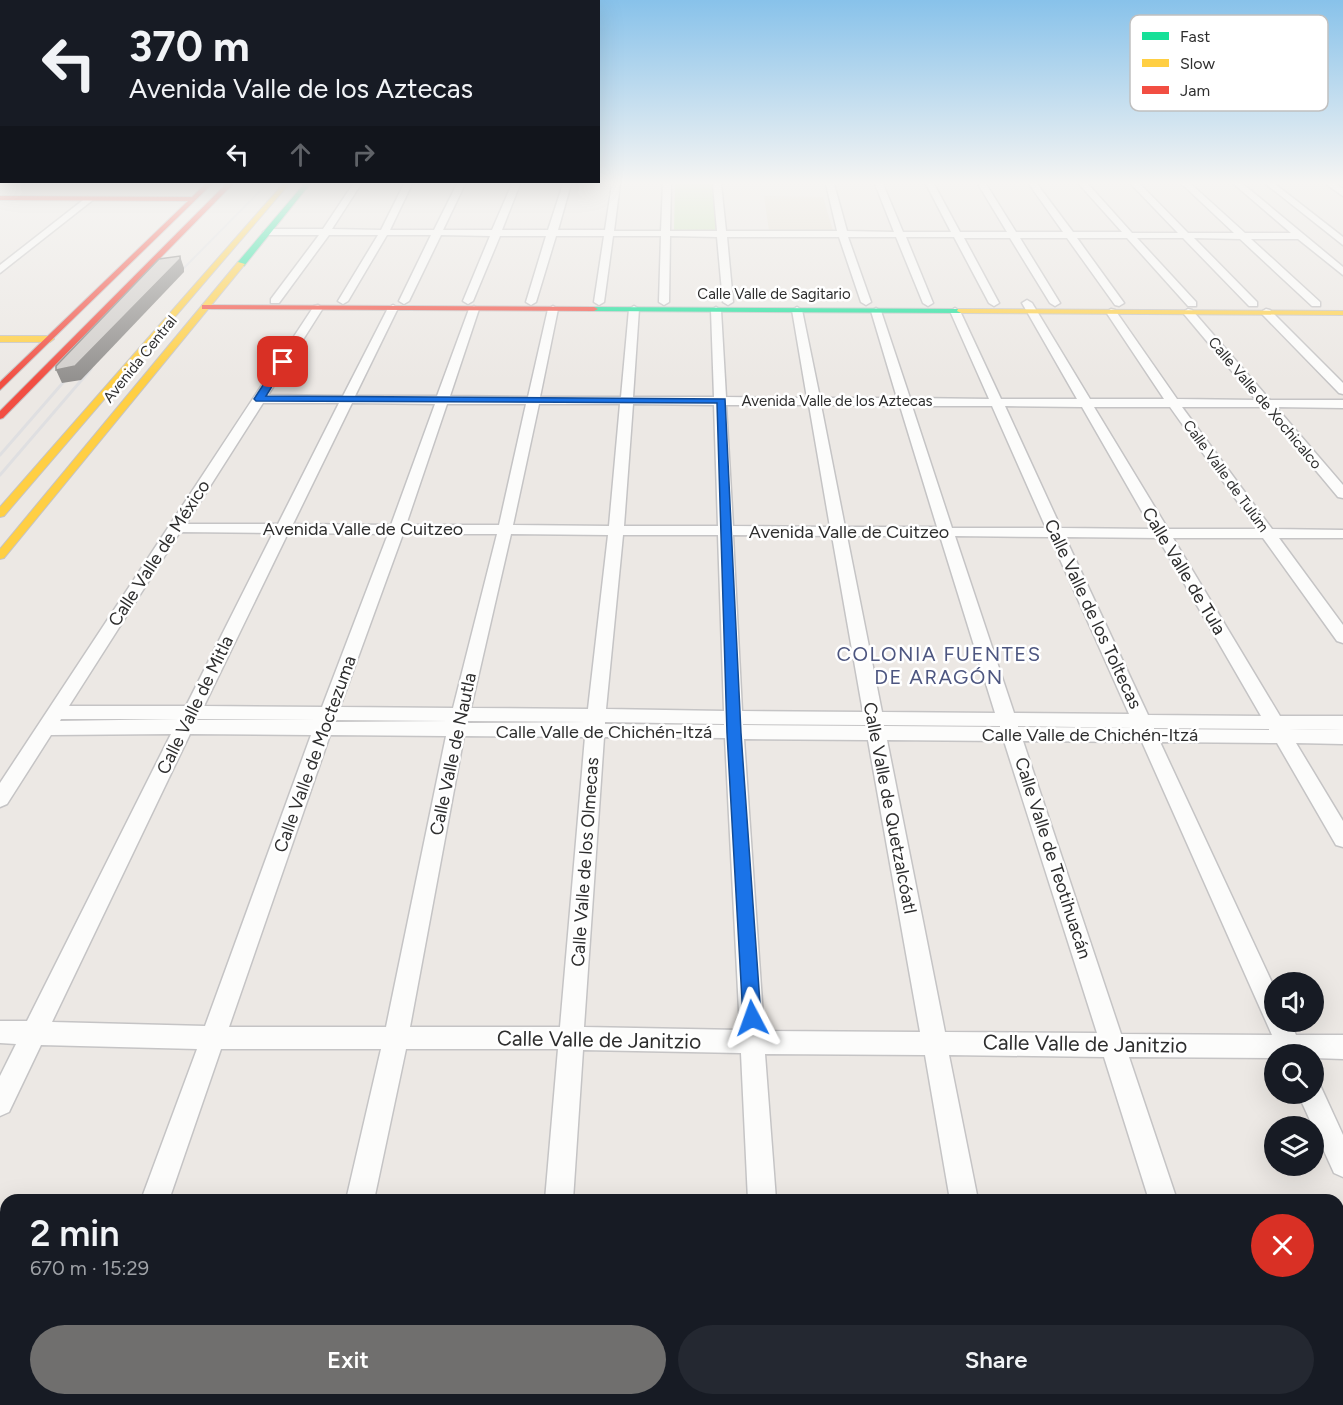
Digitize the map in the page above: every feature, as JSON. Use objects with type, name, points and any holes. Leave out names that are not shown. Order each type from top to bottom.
[{"type":"main road","points":[[0,387],[142,250]]},
{"type":"main road","points":[[0,416],[165,250]]},
{"type":"main road","name":"Avenida Central","points":[[0,514],[230,250]]},
{"type":"main road","name":"Avenida Central","points":[[0,556],[253,250]]},
{"type":"main road","name":"Calle Valle de Sagitario","points":[[208,304],[343,301],[553,309],[722,306],[871,307],[955,311],[1029,307],[1190,308],[1266,312],[1342,311]]},
{"type":"main road","name":"Calle Valle de Sagitario","points":[[471,305],[531,302],[664,302],[797,310],[928,303],[994,303],[1029,307],[1055,303],[1115,307]]},
{"type":"main road","name":"Calle Valle de Sagitario","points":[[208,304],[318,308],[399,304]]},
{"type":"main road","name":"Calle Valle de Sagitario","points":[[1190,308],[1253,304],[1316,304],[1342,311]]},
{"type":"main road","points":[[0,339],[50,339]]},
{"type":"street","points":[[0,270],[26,250]]},
{"type":"street","points":[[275,301],[313,250]]},
{"type":"street","points":[[343,301],[374,250]]},
{"type":"street","name":"Calle Valle de Mitla","points":[[0,1104],[187,719],[347,399],[429,250]]},
{"type":"street","name":"Calle Valle de Moctezuma","points":[[157,1194],[397,529],[490,250]]},
{"type":"street","points":[[531,302],[547,250]]},
{"type":"street","points":[[599,302],[606,250]]},
{"type":"street","points":[[664,250],[664,302]]},
{"type":"street","points":[[721,250],[722,401],[734,726],[762,1194]]},
{"type":"street","name":"Calle Valle de Teotihuacán","points":[[849,250],[904,402],[1161,1194]]},
{"type":"street","points":[[906,250],[928,303]]},
{"type":"street","points":[[965,250],[994,303]]},
{"type":"street","points":[[1023,250],[1055,303]]},
{"type":"street","name":"Calle Valle de Tulúm","points":[[1079,250],[1173,403],[1343,637]]},
{"type":"street","name":"Calle Valle de Xochicalco","points":[[1140,250],[1343,494]]},
{"type":"street","points":[[1199,250],[1253,304]]},
{"type":"street","points":[[1258,250],[1316,304]]},
{"type":"street","points":[[1316,250],[1343,272]]},
{"type":"street","name":"Calle Valle de Tula","points":[[1029,307],[1343,839]]},
{"type":"street","name":"Calle Valle de México","points":[[0,799],[318,308]]},
{"type":"street","name":"Calle Valle de Nautla","points":[[361,1194],[396,1038],[458,724],[506,530],[553,309]]},
{"type":"street","name":"Calle Valle de los Olmecas","points":[[560,1194],[595,725],[616,531],[634,309]]},
{"type":"street","name":"Calle Valle de Quetzalcóatl","points":[[797,310],[963,1194]]},
{"type":"street","name":"Calle Valle de los Toltecas","points":[[955,311],[1264,991]]},
{"type":"street","points":[[1266,312],[1343,390]]},
{"type":"street","name":"Avenida Valle de los Aztecas","points":[[259,399],[1343,404]]},
{"type":"street","name":"Avenida Valle de Cuitzeo","points":[[175,528],[1343,534]]},
{"type":"street","name":"Calle Valle de Chichén-Itzá","points":[[50,721],[187,719],[458,724],[1279,729],[1343,723]]},
{"type":"street","name":"Calle Valle de Chichén-Itzá","points":[[1279,729],[1343,737]]},
{"type":"street","name":"Calle Valle de Janitzio","points":[[0,1032],[213,1038],[573,1038],[754,1042],[1113,1044],[1264,1050]]},
{"type":"street","name":"Calle Valle de Janitzio","points":[[1324,1048],[1343,1047]]},
{"type":"street","points":[[1316,1104],[1343,1164]]},
{"type":"building","points":[[180,256],[180,259],[75,366],[56,370],[56,366],[159,259]]},
{"type":"railway","points":[[172,280],[202,250]]},
{"type":"railway","points":[[0,475],[91,369]]},
{"type":"railway","points":[[0,455],[74,370]]},
{"type":"traffic: fast","points":[[241,264],[253,250]]},
{"type":"traffic: fast","points":[[594,309],[961,311]]},
{"type":"traffic: slow","points":[[0,514],[229,250]]},
{"type":"traffic: slow","points":[[0,556],[241,264]]},
{"type":"traffic: slow","points":[[961,311],[1343,313]]},
{"type":"traffic: slow","points":[[0,339],[50,339]]},
{"type":"traffic: jam","points":[[0,387],[141,250]]},
{"type":"traffic: jam","points":[[0,416],[165,250]]},
{"type":"traffic: jam","points":[[205,307],[594,309]]},
{"type":"district","name":"COLONIA FUENTES DE ARAGÓN","points":[[939,666]]},
{"type":"route","points":[[283,362],[259,399],[722,401],[734,733],[752,1018]]}]
